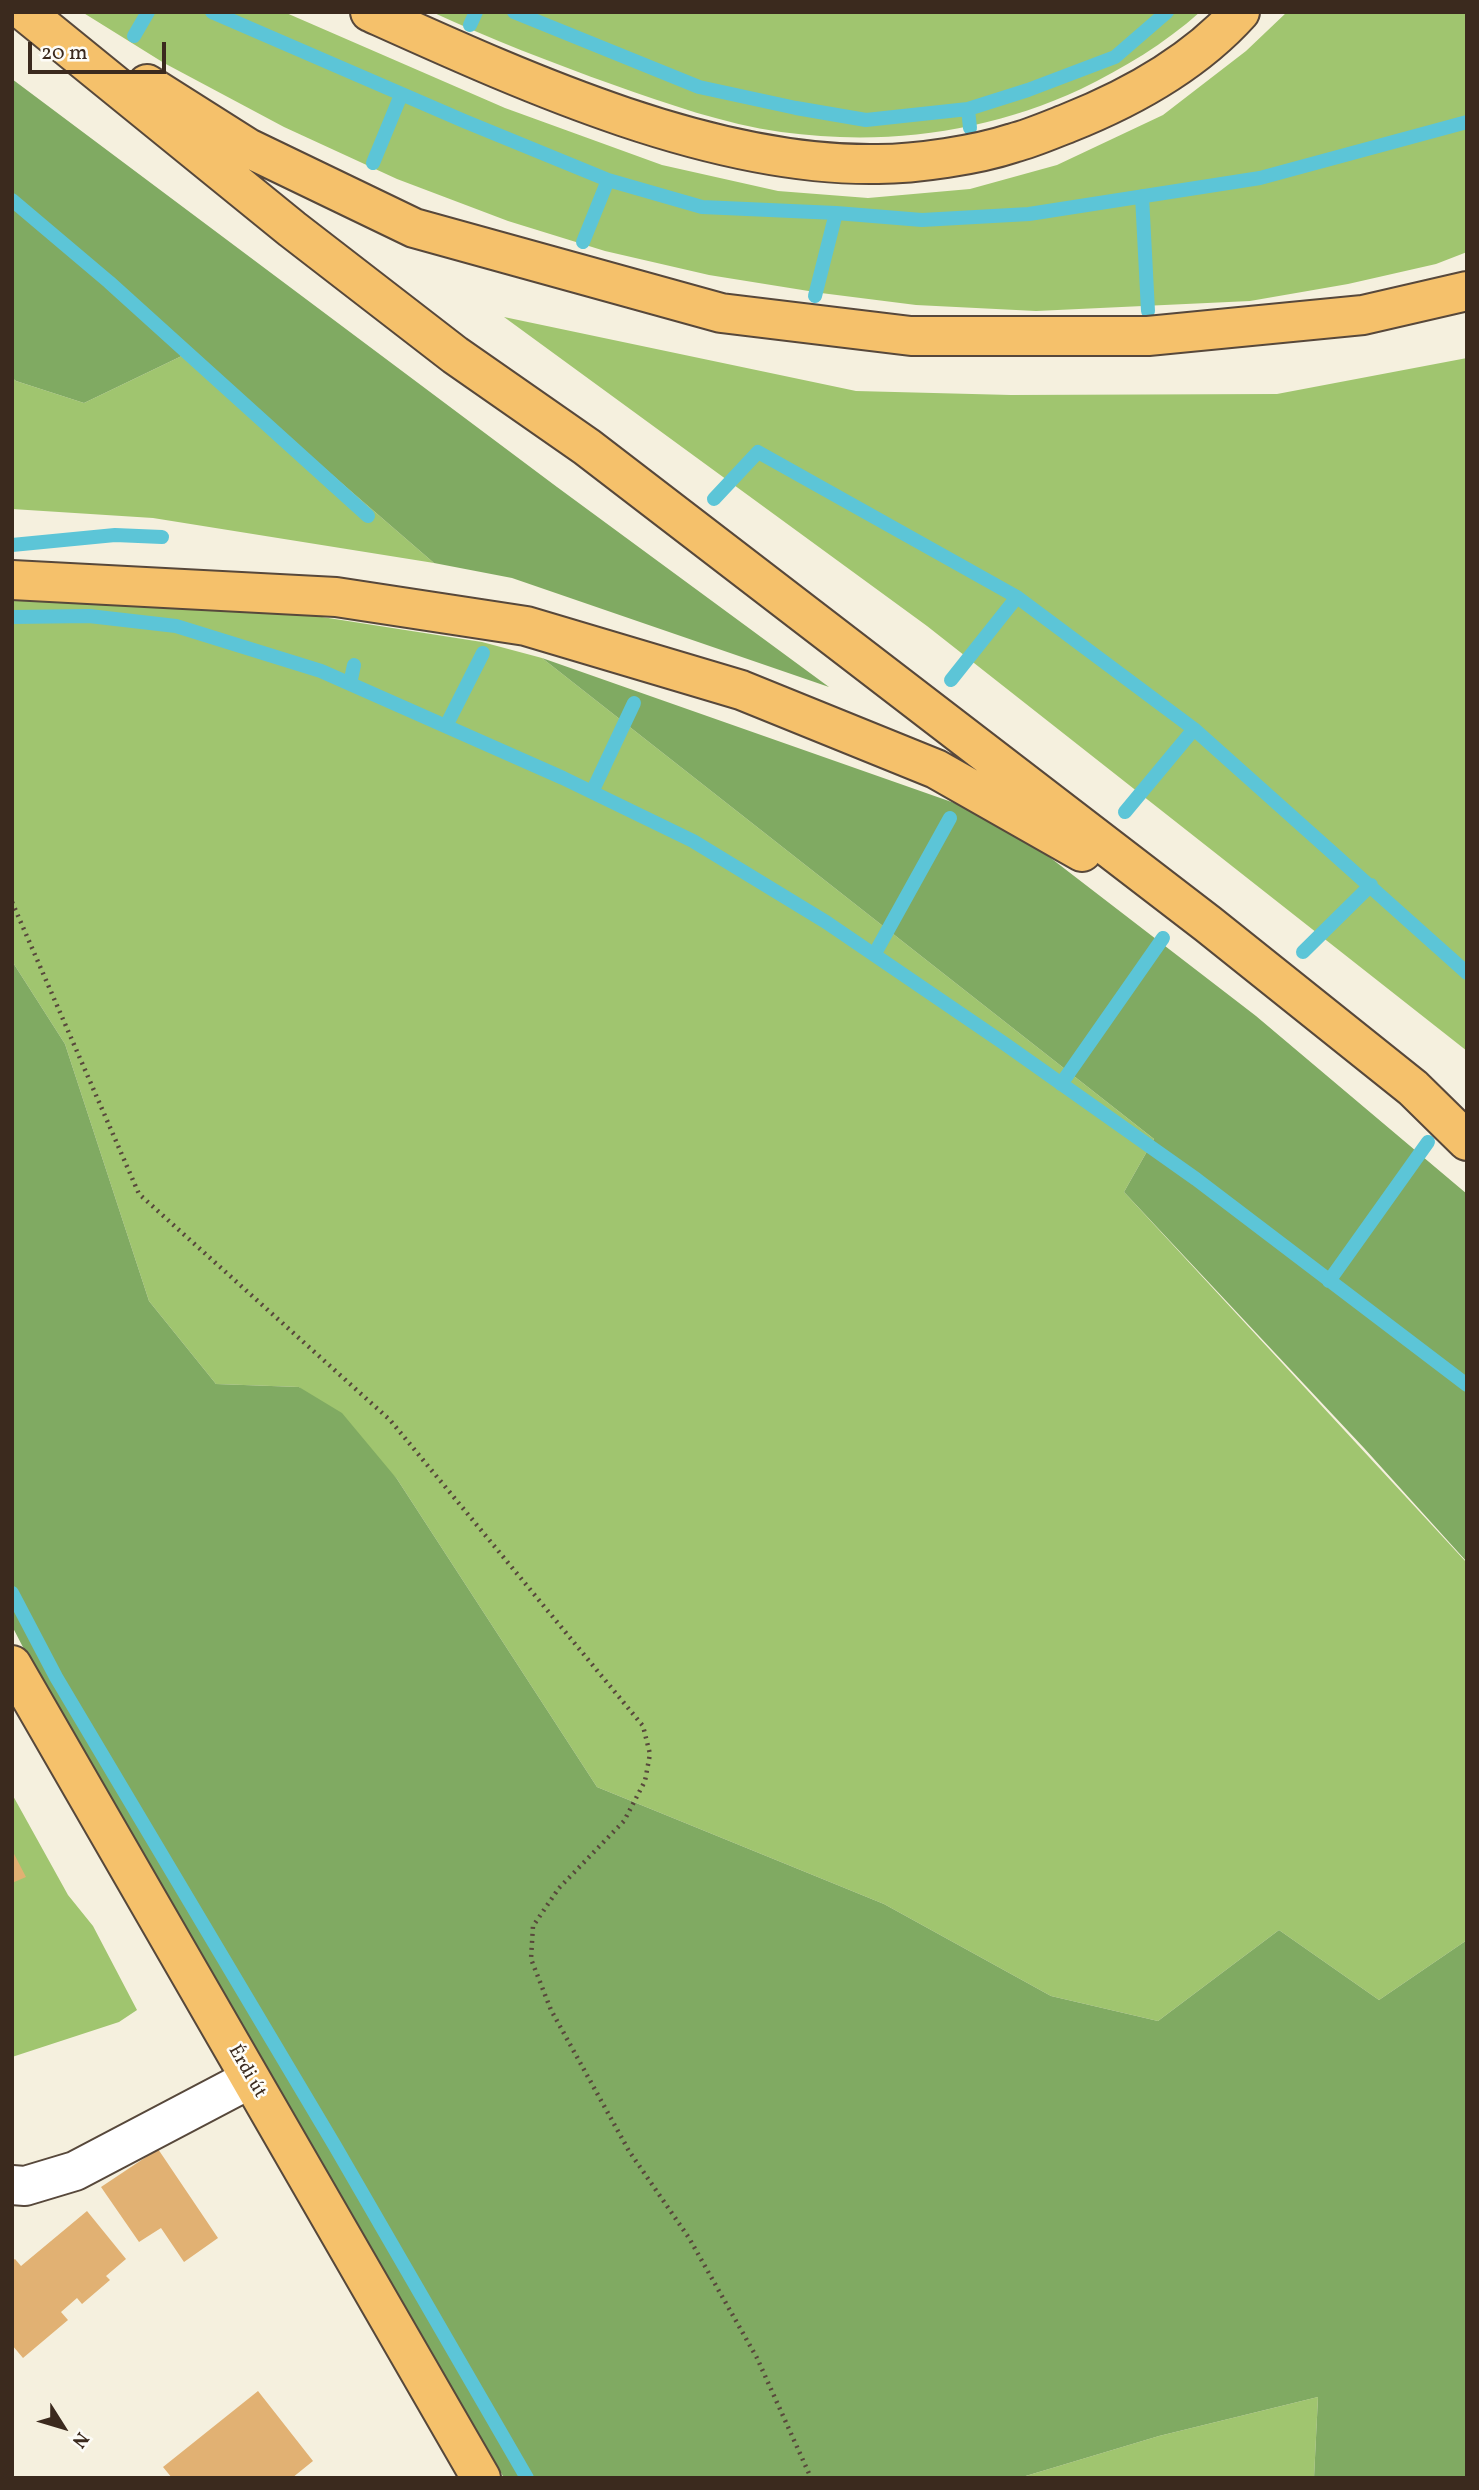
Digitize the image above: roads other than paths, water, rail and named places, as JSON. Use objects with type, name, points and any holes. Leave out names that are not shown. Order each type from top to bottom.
[{"type":"main road","points":[[26,12],[292,229],[455,355],[587,447],[1208,925],[1413,1088],[1467,1141]]},
{"type":"main road","points":[[32,12],[248,148],[414,228],[721,313],[911,336],[1148,336],[1363,314],[1467,291]]},
{"type":"main road","points":[[370,12],[570,97],[639,121],[746,150],[798,160],[836,164],[880,164],[927,160],[1012,144],[1104,109],[1189,59],[1240,12]]},
{"type":"main road","points":[[12,580],[336,597],[540,630],[741,690],[936,769],[1208,925]]},
{"type":"main road","name":"Érdi út","points":[[12,1665],[481,2478]]},
{"type":"lane","points":[[12,2185],[25,2186],[75,2171],[250,2079]]},
{"type":"waterway","points":[[134,36],[148,12]]},
{"type":"waterway","points":[[212,12],[608,180],[702,207],[836,213]]},
{"type":"waterway","points":[[470,25],[476,12]]},
{"type":"waterway","points":[[514,12],[699,87],[866,120],[968,109],[1028,90],[1115,57],[1167,12]]},
{"type":"waterway","points":[[373,163],[401,95]]},
{"type":"waterway","points":[[968,109],[970,128]]},
{"type":"waterway","points":[[815,296],[836,213],[922,220],[1029,214],[1260,178],[1467,122]]},
{"type":"waterway","points":[[583,242],[608,180]]},
{"type":"waterway","points":[[1142,196],[1148,311]]},
{"type":"waterway","points":[[12,200],[109,282],[368,516]]},
{"type":"waterway","points":[[714,499],[758,452],[1017,597],[1194,729],[1467,973]]},
{"type":"waterway","points":[[12,545],[115,535],[162,537]]},
{"type":"waterway","points":[[951,680],[1017,597]]},
{"type":"waterway","points":[[12,617],[89,616],[176,626],[321,671],[563,778],[693,841],[826,922],[1005,1044],[1196,1179],[1467,1385]]},
{"type":"waterway","points":[[446,726],[483,653]]},
{"type":"waterway","points":[[350,684],[354,665]]},
{"type":"waterway","points":[[592,792],[634,703]]},
{"type":"waterway","points":[[1125,812],[1194,729]]},
{"type":"waterway","points":[[874,955],[950,818]]},
{"type":"waterway","points":[[1303,952],[1371,885]]},
{"type":"waterway","points":[[1061,1084],[1163,938]]},
{"type":"waterway","points":[[1329,1281],[1428,1142]]},
{"type":"waterway","points":[[12,1593],[56,1677],[335,2146],[527,2478]]}]
